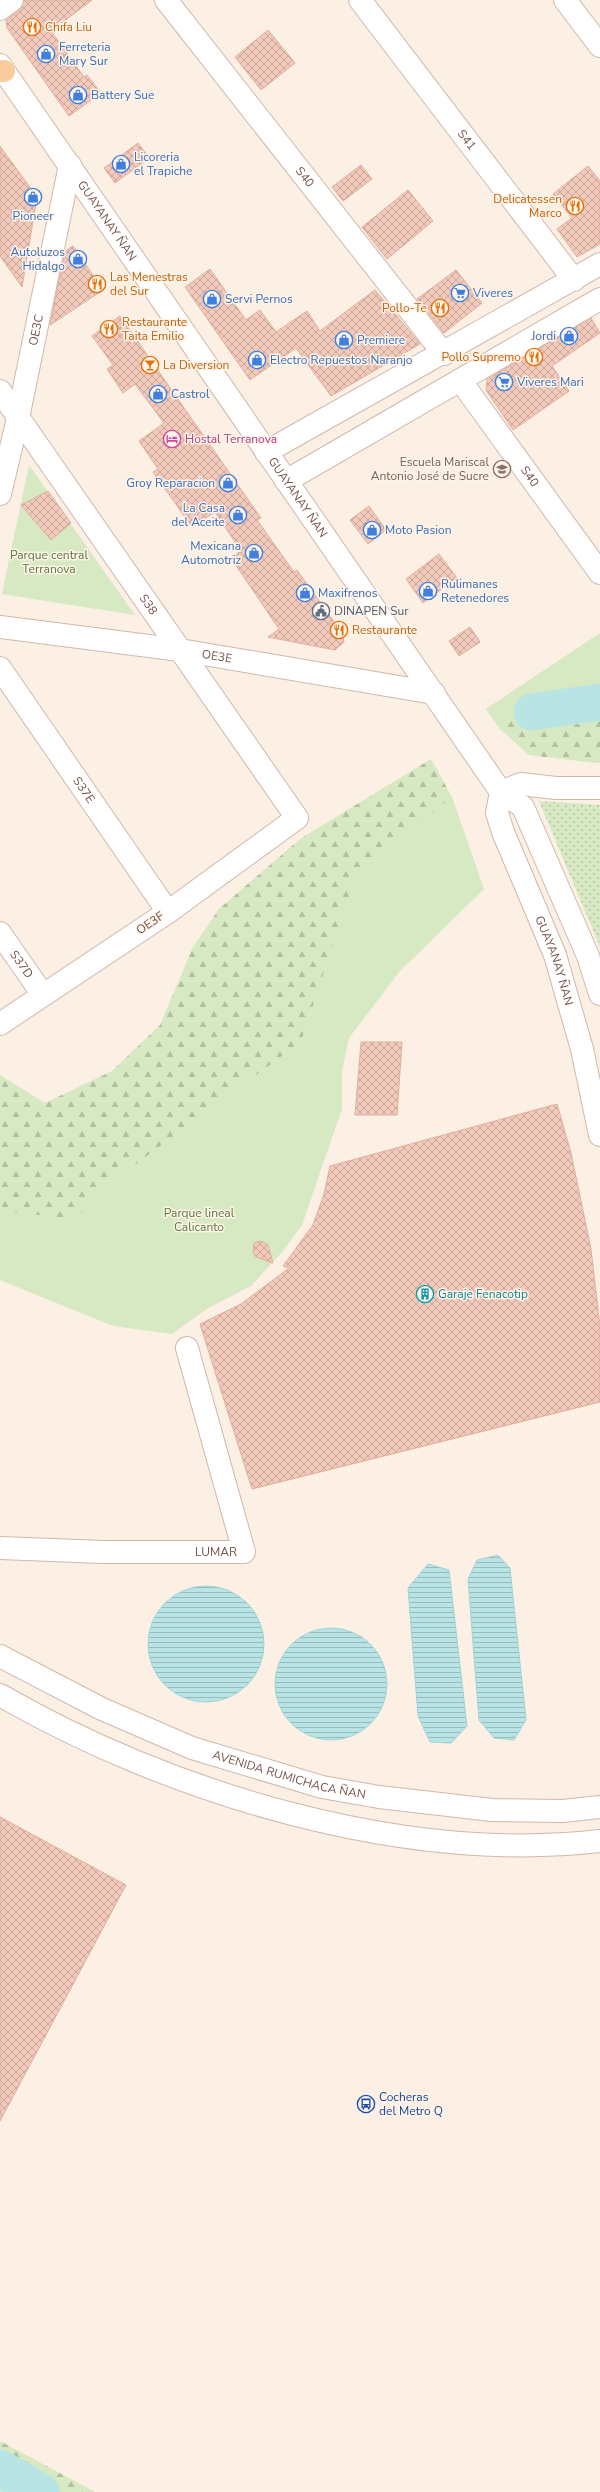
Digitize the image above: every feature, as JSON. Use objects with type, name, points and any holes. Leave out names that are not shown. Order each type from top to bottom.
[{"type":"street","points":[[0,9],[12,0]]},
{"type":"street","name":"S40","points":[[166,0],[444,354]]},
{"type":"street","name":"S41","points":[[360,0],[574,280]]},
{"type":"street","points":[[565,0],[600,46]]},
{"type":"street","name":"GUAYANAY ÑAN","points":[[1,69],[70,165],[501,792],[523,807],[588,956],[600,994]]},
{"type":"street","name":"OE3C","points":[[0,494],[18,418],[70,165]]},
{"type":"street","points":[[266,452],[444,354],[600,264]]},
{"type":"street","points":[[286,481],[460,380],[598,305]]},
{"type":"street","name":"S40","points":[[460,380],[600,573]]},
{"type":"street","name":"S38","points":[[0,391],[297,818]]},
{"type":"street","name":"OE3E","points":[[0,627],[180,650],[434,693]]},
{"type":"street","name":"S37E","points":[[0,668],[168,912]]},
{"type":"street","points":[[501,792],[522,784],[556,788],[600,788]]},
{"type":"street","name":"GUAYANAY ÑAN","points":[[501,792],[497,813],[555,956],[582,1049],[600,1135]]},
{"type":"street","name":"OE3F","points":[[0,1024],[168,912],[297,818]]},
{"type":"street","name":"S37D","points":[[0,933],[43,995]]},
{"type":"street","name":"LUMAR","points":[[0,1548],[103,1552],[252,1551],[187,1348]]},
{"type":"street","name":"AVENIDA RUMICHACA ÑAN","points":[[0,1656],[102,1710],[192,1748],[322,1787],[393,1799],[492,1810],[562,1811],[600,1807]]},
{"type":"street","points":[[0,1695],[88,1740],[181,1780],[314,1821],[424,1838],[490,1844],[564,1845],[600,1841]]},
{"type":"green space","name":"Parque central Terranova","points":[[29,465],[135,615],[2,594]]},
{"type":"green space","points":[[600,633],[600,691],[529,703],[500,729],[486,709]]},
{"type":"green space","points":[[600,651],[600,762],[596,763],[529,755],[500,729],[486,709],[533,682]]},
{"type":"green space","points":[[431,759],[452,797],[354,882],[301,1042],[120,1176],[75,1219],[0,1212],[0,1075],[45,1103],[112,1071],[160,1025],[193,947],[219,909],[300,839]]},
{"type":"green space","name":"Parque lineal Calicanto","points":[[452,797],[484,889],[400,971],[349,1038],[342,1071],[342,1109],[302,1225],[283,1251],[251,1286],[208,1308],[172,1334],[113,1326],[0,1280],[0,1211],[75,1219],[120,1176],[301,1042],[354,882]]},
{"type":"green space","points":[[539,801],[600,805],[600,947]]},
{"type":"green space","points":[[0,2441],[95,2492],[0,2492]]},
{"type":"water","points":[[498,1555],[510,1568],[526,1720],[514,1740],[494,1738],[479,1720],[468,1579],[477,1560]]},
{"type":"water","points":[[428,1564],[449,1570],[467,1726],[451,1743],[430,1742],[418,1716],[408,1588]]},
{"type":"water","points":[[206,1586],[228,1590],[238,1595],[247,1603],[255,1612],[260,1622],[264,1644],[260,1666],[255,1676],[247,1685],[238,1693],[228,1698],[206,1702],[184,1698],[174,1693],[165,1685],[157,1676],[152,1666],[148,1644],[152,1622],[157,1612],[165,1603],[174,1595],[184,1590]]},
{"type":"water","points":[[331,1628],[352,1633],[362,1638],[370,1645],[377,1653],[382,1663],[387,1684],[382,1705],[377,1715],[370,1723],[362,1730],[352,1735],[331,1740],[310,1735],[300,1730],[292,1723],[285,1715],[280,1705],[275,1684],[280,1663],[285,1653],[292,1645],[300,1638],[310,1633]]},
{"type":"building","points":[[24,0],[92,0],[51,31],[84,77],[87,75],[101,93],[69,116],[7,28],[6,20],[20,10]]},
{"type":"building","points":[[268,30],[295,63],[261,90],[235,57]]},
{"type":"building","points":[[138,143],[149,158],[115,183],[104,168]]},
{"type":"building","points":[[0,146],[37,197],[22,287],[0,256]]},
{"type":"building","points":[[361,165],[372,179],[343,201],[332,187]]},
{"type":"building","points":[[588,166],[600,181],[600,244],[577,257],[557,229],[572,218],[553,194]]},
{"type":"building","points":[[408,190],[433,221],[387,259],[362,227]]},
{"type":"building","points":[[73,246],[103,290],[50,325],[65,251]]},
{"type":"building","points":[[210,269],[246,320],[260,310],[276,332],[307,311],[320,331],[375,290],[420,344],[331,396],[296,348],[250,380],[185,287]]},
{"type":"building","points":[[456,270],[482,303],[444,333],[417,299]]},
{"type":"building","points":[[120,316],[261,518],[257,520],[294,572],[297,570],[342,633],[344,642],[335,650],[268,637],[279,629],[231,558],[241,551],[215,512],[192,527],[153,472],[158,469],[139,441],[164,423],[135,384],[123,393],[107,369],[113,365],[92,336]]},
{"type":"building","points":[[591,318],[600,333],[552,366],[569,391],[513,430],[486,390],[487,379]]},
{"type":"building","points":[[48,491],[71,523],[51,540],[21,505]]},
{"type":"building","points":[[369,506],[386,530],[368,544],[350,520]]},
{"type":"building","points":[[439,554],[457,578],[423,603],[406,579]]},
{"type":"building","points":[[470,627],[480,642],[459,656],[449,641]]},
{"type":"building","points":[[361,1042],[402,1042],[397,1115],[355,1115]]},
{"type":"building","name":"Garaje Fenacotip","points":[[557,1104],[571,1153],[591,1249],[600,1326],[600,1402],[252,1489],[200,1324],[241,1304],[289,1268],[283,1266],[313,1225],[324,1194],[330,1166]]},
{"type":"building","points":[[261,1241],[268,1245],[273,1263],[256,1257],[253,1253],[254,1243]]},
{"type":"building","points":[[0,1817],[126,1885],[0,2121]]},
{"type":"waterway","points":[[532,712],[600,702]]},
{"type":"waterway","points":[[0,2468],[41,2492]]},
{"type":"place","name":"Chifa Liu","points":[[32,27]]},
{"type":"place","name":"Ferreteria Mary Sur","points":[[46,54]]},
{"type":"place","name":"Battery Sue","points":[[78,95]]},
{"type":"place","name":"Licoreria el Trapiche","points":[[121,164]]},
{"type":"place","name":"Pioneer","points":[[33,197]]},
{"type":"place","name":"Delicatessen Marco","points":[[575,206]]},
{"type":"place","name":"Autoluzos Hidalgo","points":[[78,259]]},
{"type":"place","name":"Las Menestras del Sur","points":[[97,284]]},
{"type":"place","name":"Viveres","points":[[460,293]]},
{"type":"place","name":"Servi Pernos","points":[[212,299]]},
{"type":"place","name":"Pollo-Te","points":[[440,308]]},
{"type":"place","name":"Restaurante Taita Emilio","points":[[109,329]]},
{"type":"place","name":"Jordi","points":[[569,336]]},
{"type":"place","name":"Premiere","points":[[344,340]]},
{"type":"place","name":"Pollo Supremo","points":[[534,357]]},
{"type":"place","name":"Electro Repuestos Naranjo","points":[[257,360]]},
{"type":"place","name":"La Diversion","points":[[150,365]]},
{"type":"place","name":"Viveres Mari","points":[[504,382]]},
{"type":"place","name":"Castrol","points":[[158,394]]},
{"type":"place","name":"Hostal Terranova","points":[[172,439]]},
{"type":"place","name":"Escuela Mariscal Antonio José de Sucre","points":[[502,469]]},
{"type":"place","name":"Groy Reparacion","points":[[228,483]]},
{"type":"place","name":"La Casa del Aceite","points":[[238,515]]},
{"type":"place","name":"Moto Pasion","points":[[372,530]]},
{"type":"place","name":"Mexicana Automotriz","points":[[254,553]]},
{"type":"place","name":"Rulimanes Retenedores","points":[[428,591]]},
{"type":"place","name":"Maxifrenos","points":[[305,593]]},
{"type":"place","name":"DINAPEN Sur","points":[[321,611]]},
{"type":"place","name":"Restaurante","points":[[339,630]]},
{"type":"place","name":"Garaje Fenacotip","points":[[425,1294]]},
{"type":"place","name":"Cocheras del Metro Q","points":[[366,2104]]}]
